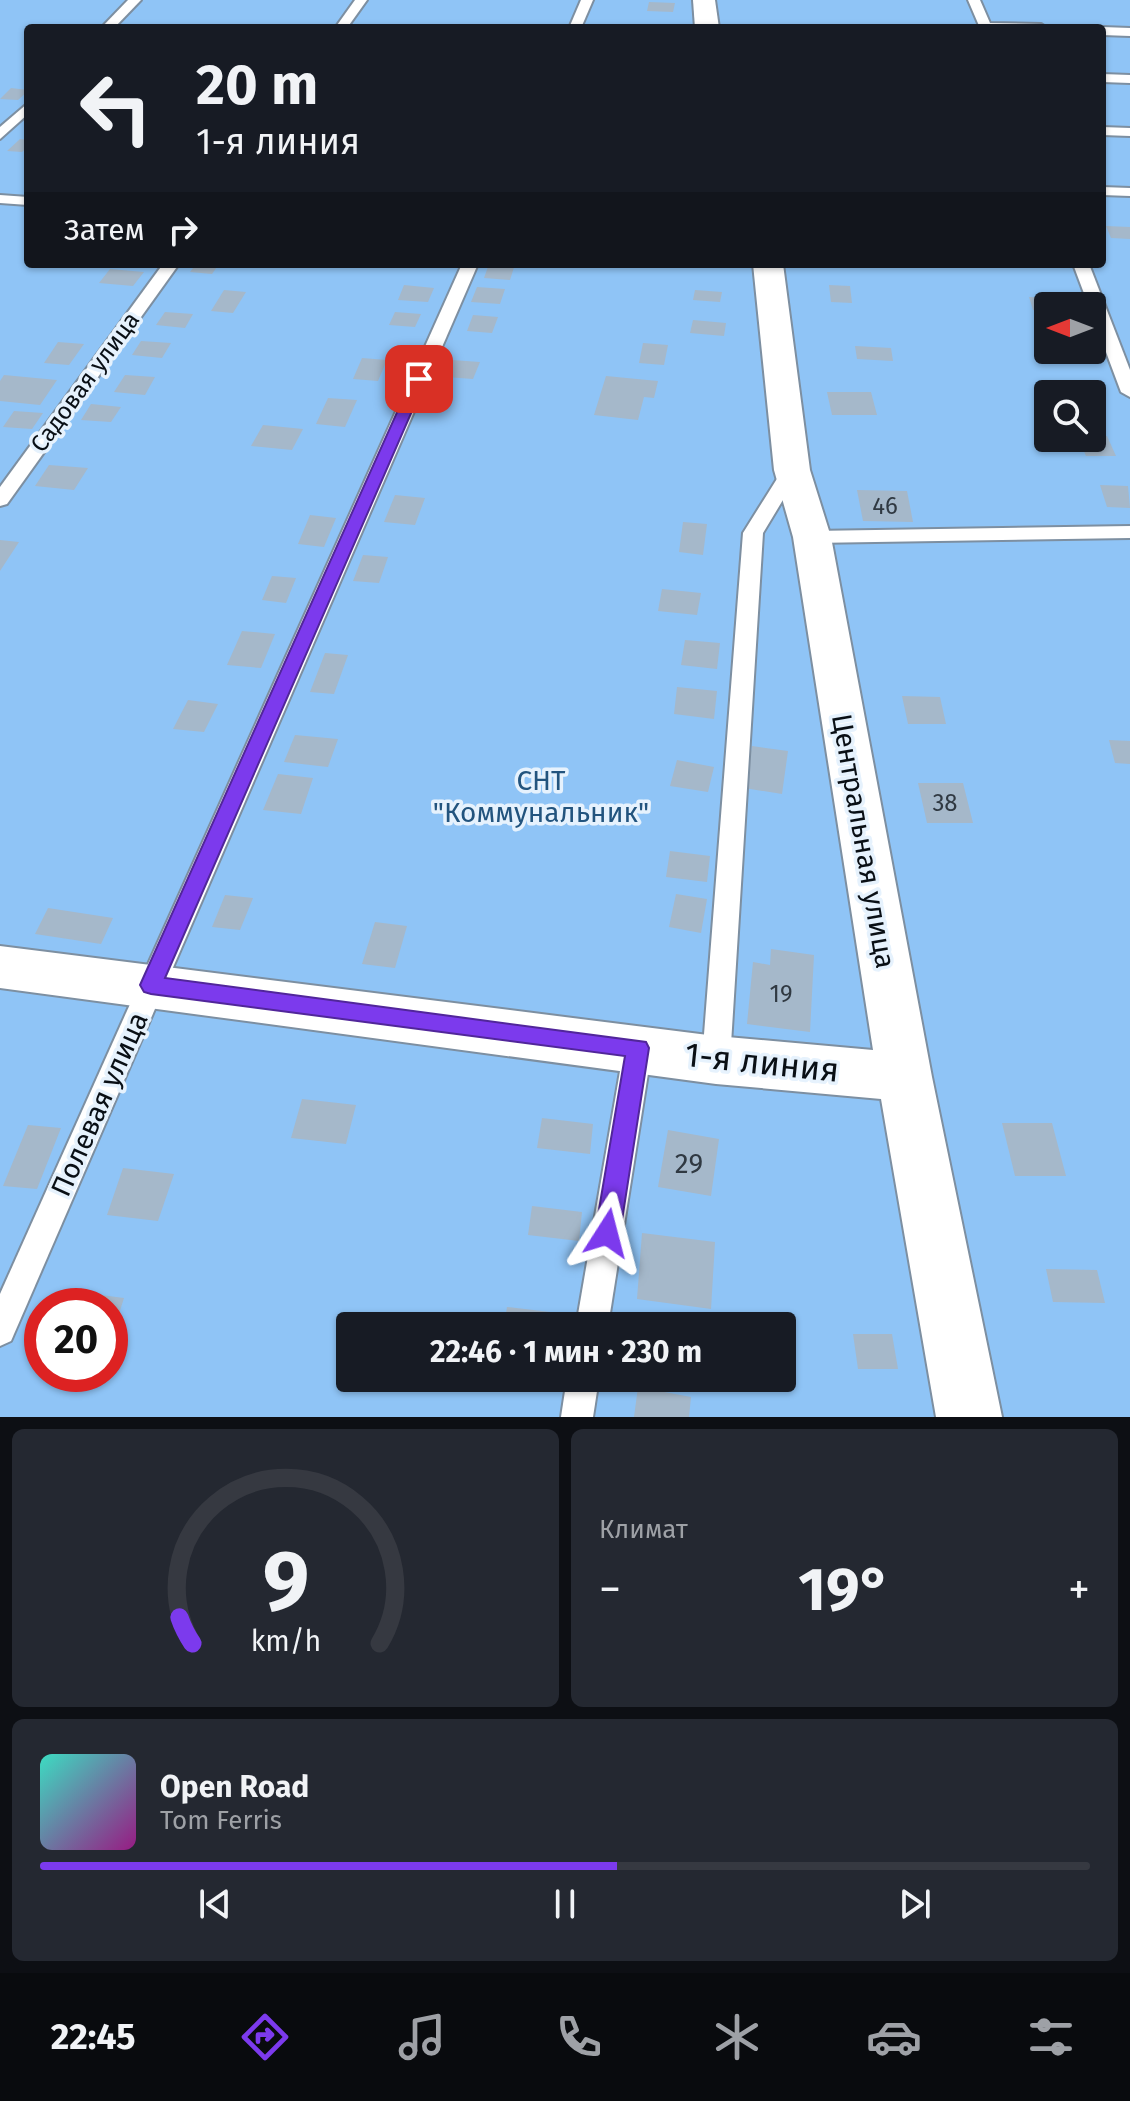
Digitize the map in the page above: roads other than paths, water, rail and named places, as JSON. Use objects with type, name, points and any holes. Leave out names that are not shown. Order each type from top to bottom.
[{"type":"street","points":[[704,0],[707,24]]},
{"type":"street","name":"Центральная улица","points":[[768,268],[792,470],[812,537],[905,1077],[969,1417]]},
{"type":"street","name":"1-я линия","points":[[0,967],[716,1060],[905,1077]]},
{"type":"lane","points":[[111,24],[135,0]]},
{"type":"lane","points":[[344,24],[361,0]]},
{"type":"lane","points":[[577,24],[587,0]]},
{"type":"lane","points":[[974,0],[984,24]]},
{"type":"lane","points":[[1106,31],[1130,32]]},
{"type":"lane","points":[[1106,78],[1130,79]]},
{"type":"lane","points":[[0,135],[24,111]]},
{"type":"lane","points":[[1106,131],[1130,132]]},
{"type":"lane","points":[[1106,191],[1130,192]]},
{"type":"lane","points":[[0,199],[24,201]]},
{"type":"lane","name":"Садовая улица","points":[[0,500],[168,268]]},
{"type":"lane","name":"Полевая улица","points":[[0,1330],[468,268]]},
{"type":"lane","points":[[1082,268],[1130,392]]},
{"type":"lane","points":[[1109,339],[1130,339]]},
{"type":"lane","points":[[716,1060],[753,533],[792,470]]},
{"type":"lane","points":[[812,537],[1130,532]]},
{"type":"lane","points":[[594,1312],[638,1048]]},
{"type":"lane","points":[[577,1417],[581,1392]]},
{"type":"park label","name":"СНТ \"Коммунальник\"","points":[[541,796]]}]
